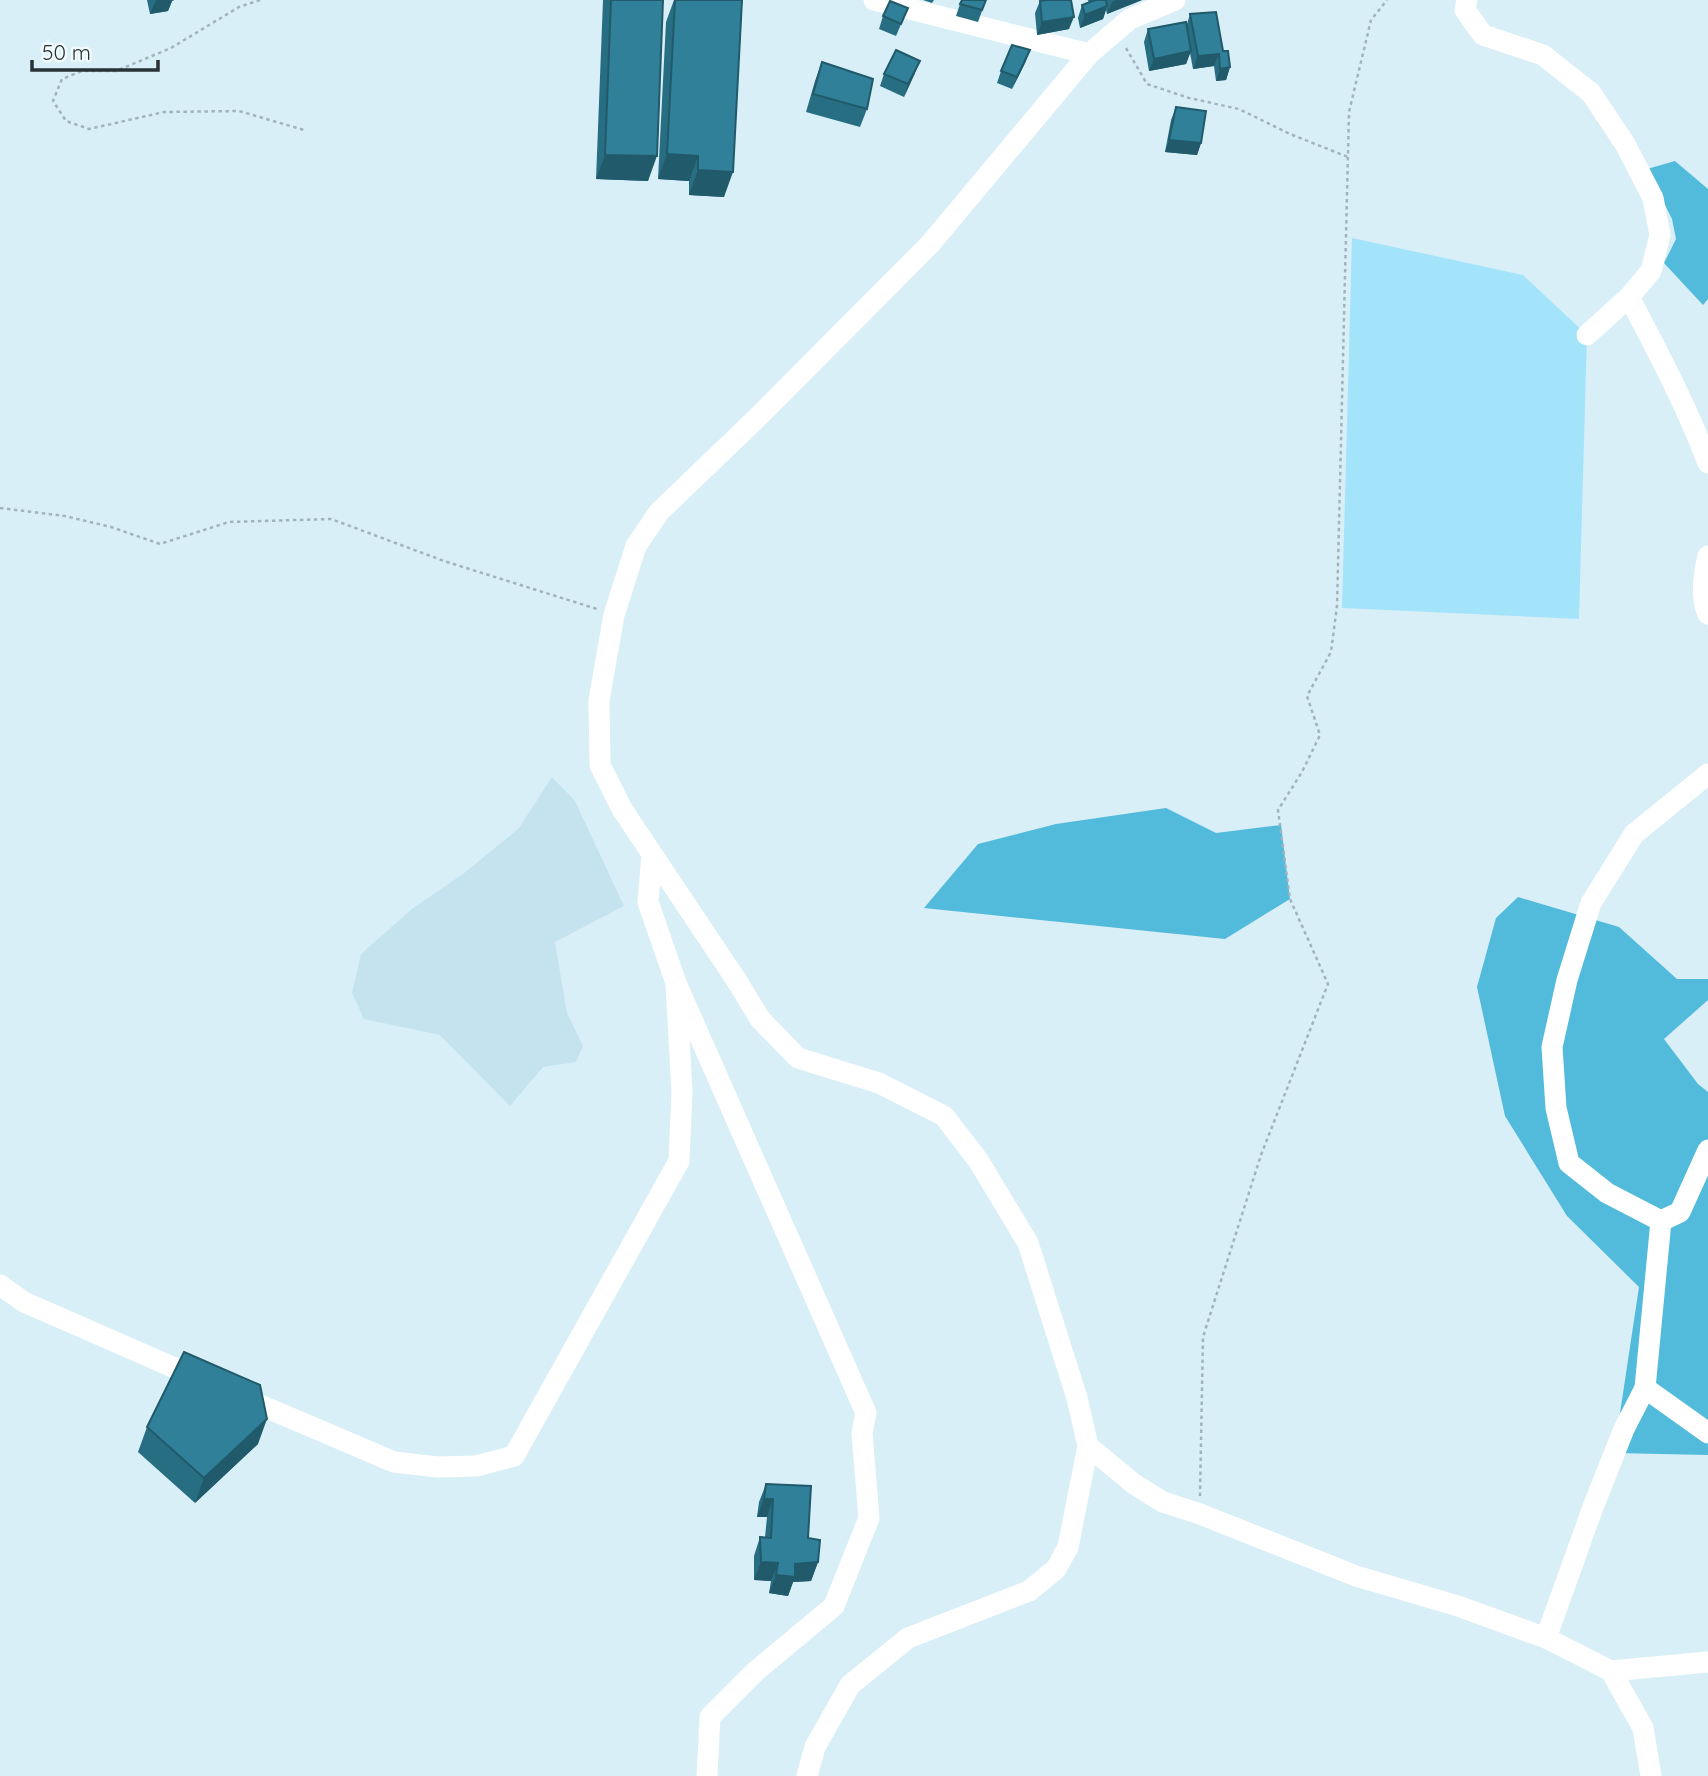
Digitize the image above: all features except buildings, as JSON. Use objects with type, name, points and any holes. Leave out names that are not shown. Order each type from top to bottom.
[{"type":"street","points":[[874,0],[1089,54]]},
{"type":"street","points":[[807,1776],[815,1747],[850,1685],[908,1638],[1029,1591],[1056,1569],[1068,1547],[1088,1446],[1077,1398],[1028,1243],[978,1160],[944,1116],[879,1083],[798,1058],[760,1019],[736,978],[622,810],[600,765],[599,700],[614,615],[636,547],[659,512],[931,243],[1089,54],[1130,19],[1175,0]]},
{"type":"street","points":[[1467,0],[1465,10],[1483,35],[1543,55],[1591,93],[1625,144],[1653,198],[1660,235],[1651,271],[1629,297],[1587,335]]},
{"type":"street","points":[[1629,297],[1681,397],[1708,463]]},
{"type":"street","points":[[1708,556],[1704,574],[1705,608],[1708,614]]},
{"type":"street","points":[[1661,1221],[1607,1193],[1569,1163],[1556,1108],[1552,1047],[1567,980],[1591,903],[1634,834],[1708,774]]},
{"type":"street","points":[[652,855],[648,902],[676,983],[866,1413],[862,1433],[869,1518],[834,1606],[756,1671],[710,1717],[707,1776]]},
{"type":"street","points":[[0,1285],[24,1302],[354,1447],[394,1462],[438,1467],[476,1466],[514,1456],[679,1161],[682,1092],[676,983]]},
{"type":"street","points":[[1661,1221],[1680,1212],[1708,1150]]},
{"type":"street","points":[[1546,1638],[1593,1507],[1624,1429],[1645,1388],[1661,1221]]},
{"type":"street","points":[[1645,1388],[1708,1433]]},
{"type":"street","points":[[1088,1446],[1134,1484],[1163,1502],[1356,1576],[1458,1606],[1546,1638],[1611,1671],[1708,1662]]},
{"type":"street","points":[[1611,1671],[1643,1728],[1651,1776]]},
{"type":"path","points":[[260,0],[239,7],[171,48],[116,71],[82,71],[62,79],[53,101],[66,121],[89,129],[164,112],[239,111],[304,130]]},
{"type":"path","points":[[1200,1514],[1203,1337],[1261,1155],[1328,984],[1290,900],[1278,810],[1302,772],[1320,734],[1307,696],[1331,652],[1337,606],[1349,112],[1371,20],[1387,0]]},
{"type":"path","points":[[1116,31],[1147,84],[1189,99],[1239,109],[1290,134],[1348,157]]},
{"type":"path","points":[[0,509],[65,516],[111,527],[160,544],[229,522],[331,519],[444,561],[614,615]]},
{"type":"shaded area","points":[[1675,161],[1708,189],[1708,299],[1703,305],[1664,263],[1676,239],[1672,219],[1647,169]]},
{"type":"shaded area","points":[[1352,238],[1523,275],[1587,335],[1579,619],[1342,608]]},
{"type":"shaded area","points":[[552,777],[575,801],[624,906],[555,942],[567,1013],[583,1046],[576,1062],[543,1067],[510,1106],[440,1035],[364,1019],[352,993],[361,954],[413,908],[463,874],[519,828]]},
{"type":"shaded area","points":[[1166,808],[1216,833],[1281,825],[1290,899],[1225,939],[924,908],[978,844],[1056,824]]},
{"type":"shaded area","points":[[1518,897],[1619,927],[1677,979],[1708,979],[1708,1000],[1664,1039],[1698,1084],[1708,1092],[1708,1455],[1614,1453],[1639,1287],[1567,1216],[1505,1116],[1477,987],[1496,918]]}]
